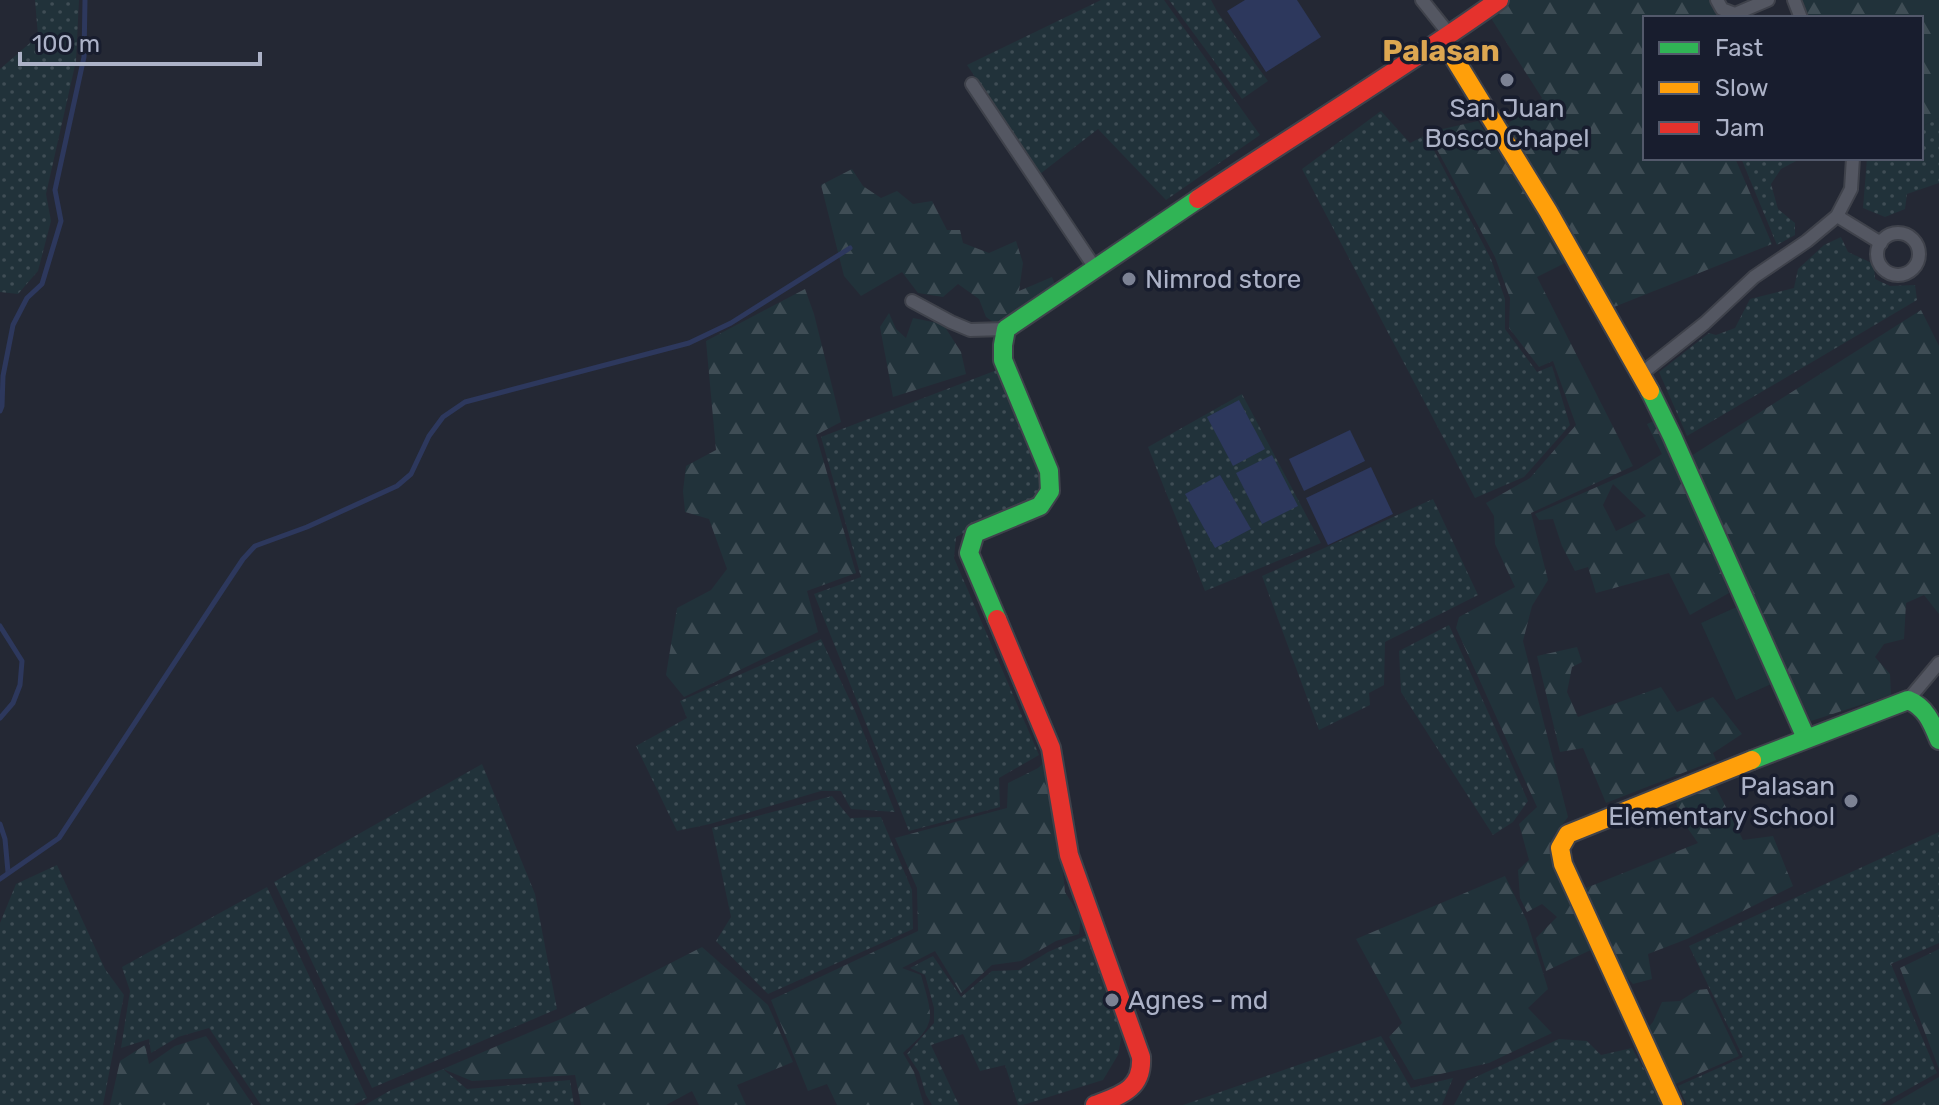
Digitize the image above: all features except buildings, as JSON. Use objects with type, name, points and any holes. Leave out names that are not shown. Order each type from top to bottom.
[{"type":"street","points":[[1422,0],[1641,374],[1686,465],[1806,738]]},
{"type":"street","points":[[912,301],[970,330],[1006,329],[1499,0]]},
{"type":"street","points":[[1717,0],[1722,9],[1735,14],[1768,0]]},
{"type":"street","points":[[972,84],[1095,268]]},
{"type":"street","points":[[1641,374],[1705,323],[1754,277],[1837,216],[1851,189],[1853,160]]},
{"type":"street","points":[[1837,216],[1881,243]]},
{"type":"street","points":[[1006,329],[1003,360],[1049,471],[1050,491],[1040,506],[975,533],[969,553],[1051,748],[1069,855],[1141,1057],[1141,1075],[1132,1086],[1124,1093],[1095,1105]]},
{"type":"street","points":[[1673,1105],[1563,864],[1560,848],[1568,834],[1908,700],[1939,663]]},
{"type":"street","points":[[1908,700],[1923,707],[1939,740]]},
{"type":"green space","points":[[35,0],[79,0],[76,61],[46,194],[51,221],[38,271],[18,294],[0,292],[0,69],[38,36]]},
{"type":"green space","points":[[1101,0],[1164,0],[1260,135],[1166,200],[1098,129],[1040,174],[967,65]]},
{"type":"green space","points":[[1169,0],[1211,0],[1268,81],[1242,99]]},
{"type":"green space","points":[[1510,0],[1713,0],[1716,10],[1723,16],[1643,16],[1643,160],[1736,160],[1772,244],[1614,307],[1502,128],[1542,98],[1489,15]]},
{"type":"green space","points":[[1802,0],[1939,0],[1939,118],[1923,126],[1923,16],[1808,16]]},
{"type":"green space","points":[[1381,111],[1410,143],[1426,135],[1491,259],[1505,299],[1505,329],[1537,372],[1552,366],[1570,425],[1524,477],[1475,498],[1302,169]]},
{"type":"green space","points":[[1939,118],[1939,183],[1907,194],[1905,209],[1885,217],[1863,208],[1867,160],[1923,160],[1923,126]]},
{"type":"green space","points":[[1478,121],[1569,261],[1537,277],[1633,466],[1531,513],[1548,580],[1532,606],[1523,641],[1568,817],[1554,835],[1552,849],[1595,948],[1546,971],[1536,938],[1557,917],[1542,904],[1527,912],[1520,898],[1518,870],[1529,860],[1519,824],[1537,807],[1456,628],[1459,617],[1515,587],[1495,544],[1494,516],[1486,503],[1530,478],[1576,425],[1553,361],[1539,367],[1509,328],[1510,298],[1495,257],[1433,142],[1434,131]]},
{"type":"green space","points":[[1742,160],[1798,160],[1781,169],[1771,184],[1778,209],[1795,223],[1795,235],[1777,245]]},
{"type":"green space","points":[[852,169],[863,186],[881,198],[897,191],[913,204],[932,201],[947,230],[960,230],[963,243],[989,253],[1016,241],[1023,263],[1019,291],[1052,277],[1055,284],[996,324],[986,317],[979,299],[958,284],[943,297],[918,293],[902,272],[861,296],[844,276],[821,185]]},
{"type":"green space","points":[[1841,237],[1848,252],[1874,264],[1875,279],[1890,286],[1915,285],[1917,300],[1687,436],[1659,372],[1709,333],[1716,335],[1735,328],[1750,299],[1794,288],[1798,269],[1824,245]]},
{"type":"green space","points":[[805,289],[841,422],[816,435],[856,573],[807,591],[818,632],[684,697],[666,675],[677,608],[711,590],[727,569],[709,519],[685,512],[683,491],[686,466],[716,450],[706,341]]},
{"type":"green space","points":[[1921,310],[1939,346],[1939,614],[1924,595],[1906,603],[1904,639],[1884,644],[1875,657],[1890,674],[1891,695],[1811,721],[1691,456]]},
{"type":"green space","points":[[889,313],[896,329],[906,338],[913,318],[943,324],[961,352],[966,374],[893,397],[880,327]]},
{"type":"green space","points":[[997,370],[1040,464],[1044,487],[1037,500],[956,537],[954,558],[1039,755],[999,778],[1000,807],[909,831],[814,594],[861,577],[821,437]]},
{"type":"green space","points":[[1242,394],[1321,543],[1205,591],[1148,447]]},
{"type":"green space","points":[[1658,419],[1674,451],[1729,593],[1690,615],[1669,573],[1596,593],[1588,567],[1575,571],[1553,519],[1539,520],[1535,514],[1638,469],[1662,454],[1647,424]],"holes":[[[1613,484],[1646,516],[1616,531],[1603,505]]]},
{"type":"green space","points":[[1433,499],[1478,595],[1385,642],[1384,685],[1369,693],[1370,705],[1319,730],[1262,576]]},
{"type":"green space","points":[[1743,604],[1778,681],[1736,700],[1701,623]]},
{"type":"green space","points":[[1449,625],[1528,801],[1513,822],[1493,835],[1401,692],[1399,651]]},
{"type":"green space","points":[[821,639],[855,711],[895,812],[851,809],[841,791],[821,791],[677,831],[636,746],[687,718],[680,701]]},
{"type":"green space","points":[[1577,647],[1582,662],[1572,667],[1567,692],[1578,717],[1661,687],[1677,712],[1713,697],[1742,734],[1713,753],[1716,760],[1606,803],[1583,748],[1560,752],[1537,656]]},
{"type":"green space","points":[[1046,761],[1065,892],[1081,918],[1079,934],[1056,941],[1021,961],[992,965],[961,993],[935,951],[902,968],[921,975],[929,1005],[927,1026],[903,1053],[914,1072],[924,1105],[837,1105],[827,1084],[808,1091],[771,1000],[918,931],[917,888],[895,838],[1007,808],[1008,783]]},
{"type":"green space","points":[[482,764],[535,894],[557,1009],[372,1088],[274,882]]},
{"type":"green space","points":[[1715,786],[1743,840],[1773,836],[1793,886],[1687,939],[1648,954],[1652,979],[1633,984],[1613,963],[1581,890],[1698,843],[1679,816],[1675,797]]},
{"type":"green space","points":[[832,796],[850,818],[881,817],[912,890],[913,929],[768,994],[716,941],[731,917],[712,828]]},
{"type":"green space","points":[[1939,832],[1939,943],[1891,964],[1937,1073],[1880,1105],[1687,1105],[1678,1086],[1743,1057],[1689,946]]},
{"type":"green space","points":[[57,865],[105,969],[124,995],[103,1105],[0,1105],[0,923],[16,884]]},
{"type":"green space","points":[[1505,876],[1527,921],[1548,989],[1528,1008],[1552,1033],[1489,1063],[1414,1080],[1389,1037],[1402,1023],[1356,939]]},
{"type":"green space","points":[[267,887],[367,1098],[354,1105],[261,1105],[209,1028],[178,1037],[151,1053],[149,1039],[121,1048],[130,991],[122,967]]},
{"type":"green space","points":[[1087,935],[1123,1029],[1118,1055],[1103,1080],[1018,1105],[1005,1065],[980,1071],[963,1034],[931,1045],[959,1105],[932,1105],[919,1072],[907,1054],[934,1023],[934,1008],[925,975],[910,968],[933,956],[961,997],[992,971],[1019,970],[1048,952]]},
{"type":"green space","points":[[702,947],[768,1005],[793,1062],[737,1085],[746,1105],[699,1105],[692,1091],[666,1105],[581,1105],[575,1075],[472,1081],[443,1069],[563,1018]]},
{"type":"green space","points":[[1939,949],[1939,1069],[1900,968]]},
{"type":"green space","points":[[1707,989],[1739,1056],[1673,1085],[1646,1030],[1662,1002],[1680,1001],[1697,990]]},
{"type":"green space","points":[[206,1036],[253,1105],[110,1105],[120,1061],[145,1045],[149,1064],[175,1046]]},
{"type":"green space","points":[[1381,1036],[1411,1088],[1453,1078],[1442,1105],[1183,1105]]},
{"type":"green space","points":[[1559,1039],[1587,1041],[1601,1055],[1632,1048],[1664,1105],[1454,1105],[1467,1081]]},
{"type":"green space","points":[[443,1069],[467,1089],[570,1080],[574,1105],[365,1105],[391,1090]]},
{"type":"green space","points":[[1939,1077],[1939,1105],[1891,1105]]},
{"type":"water","points":[[1245,0],[1297,0],[1321,37],[1266,72],[1227,11]]},
{"type":"water","points":[[1239,400],[1265,449],[1233,466],[1207,417]]},
{"type":"water","points":[[1350,430],[1365,461],[1304,491],[1289,459]]},
{"type":"water","points":[[1272,455],[1298,506],[1262,524],[1236,473]]},
{"type":"water","points":[[1371,467],[1393,514],[1328,545],[1306,498]]},
{"type":"water","points":[[1220,475],[1251,529],[1215,548],[1185,494]]},
{"type":"waterway","points":[[0,411],[13,325],[27,298],[42,284],[61,221],[55,190],[84,57],[85,0]]},
{"type":"waterway","points":[[0,879],[59,838],[243,559],[255,546],[307,527],[397,486],[411,474],[429,436],[443,417],[465,402],[689,343],[731,323],[850,248]]},
{"type":"waterway","points":[[0,626],[22,661],[20,685],[13,703],[0,718]]},
{"type":"waterway","points":[[0,824],[5,839],[8,872]]},
{"type":"traffic: fast","points":[[997,619],[969,553],[975,533],[1040,506],[1050,491],[1049,471],[1003,360],[1006,329],[1198,199]]},
{"type":"traffic: fast","points":[[1650,391],[1806,738]]},
{"type":"traffic: fast","points":[[1752,760],[1908,700],[1924,711],[1939,740]]},
{"type":"traffic: slow","points":[[1443,40],[1548,211],[1650,391]]},
{"type":"traffic: slow","points":[[1673,1105],[1563,864],[1560,848],[1568,834],[1752,760]]},
{"type":"traffic: jam","points":[[1198,199],[1499,0]]},
{"type":"traffic: jam","points":[[997,619],[1051,748],[1069,855],[1141,1057],[1141,1068],[1134,1084],[1122,1094],[1095,1105]]},
{"type":"place","name":"San Juan Bosco Chapel","points":[[1507,80]]},
{"type":"place","name":"Nimrod store","points":[[1129,279]]},
{"type":"place","name":"Palasan Elementary School","points":[[1851,801]]},
{"type":"place","name":"Agnes - md","points":[[1112,1000]]},
{"type":"district","name":"Palasan","points":[[1441,51]]}]
